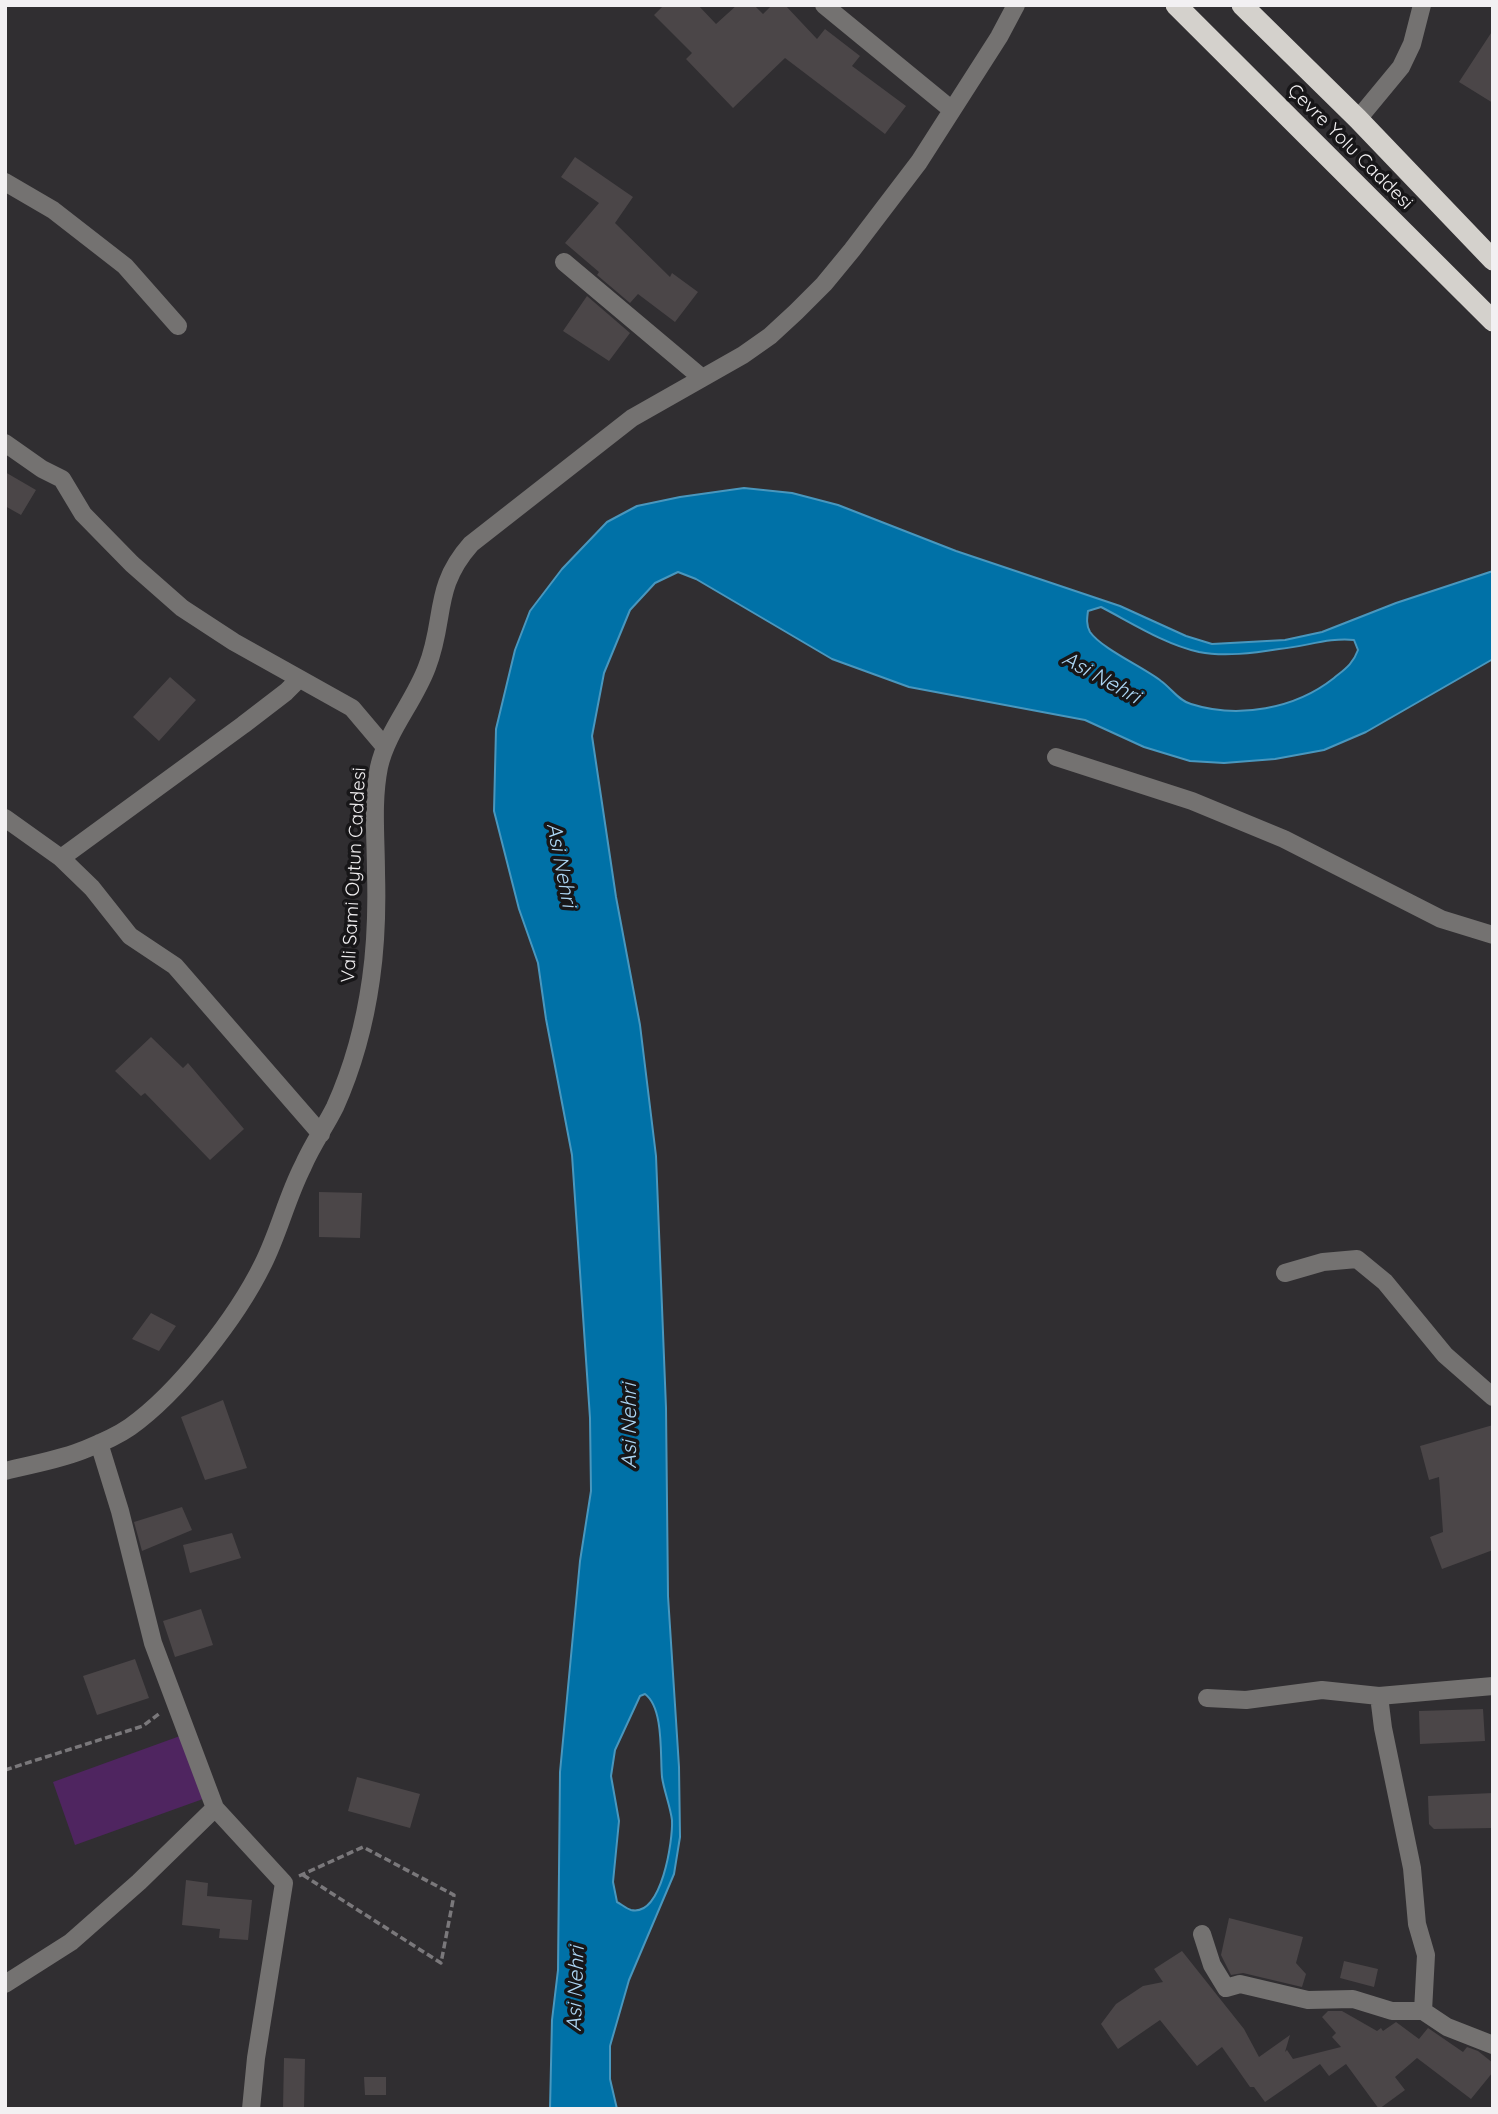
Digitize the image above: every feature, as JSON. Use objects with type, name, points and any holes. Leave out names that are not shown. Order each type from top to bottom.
[{"type":"highway","name":"Çevre Yolu Caddesi","points":[[1176,5],[1493,321]]},
{"type":"highway","name":"Çevre Yolu Caddesi","points":[[1242,5],[1358,119],[1493,260]]},
{"type":"street","points":[[824,5],[952,110]]},
{"type":"street","name":"Vali Sami Oytun Caddesi","points":[[5,1471],[67,1456],[130,1427],[147,1413],[207,1350],[250,1290],[264,1263],[302,1167],[334,1108],[350,1066],[371,980],[379,768],[386,747],[426,671],[447,578],[458,559],[471,544],[632,418],[702,379],[770,336],[824,284],[897,192],[999,37],[1016,5]]},
{"type":"street","points":[[1358,119],[1401,67],[1412,44],[1422,5]]},
{"type":"street","points":[[5,182],[53,210],[125,267],[178,326]]},
{"type":"street","points":[[564,262],[702,379]]},
{"type":"street","points":[[5,443],[42,469],[62,479],[83,514],[132,564],[182,608],[234,642],[352,708],[386,747]]},
{"type":"street","points":[[61,858],[233,732],[299,679]]},
{"type":"street","points":[[1056,757],[1192,801],[1284,838],[1441,919],[1493,935]]},
{"type":"street","points":[[5,818],[61,858],[92,888],[130,936],[175,966],[321,1134]]},
{"type":"street","points":[[1285,1273],[1323,1262],[1357,1259],[1385,1282],[1445,1355],[1493,1397]]},
{"type":"street","points":[[99,1443],[120,1511],[153,1643],[215,1808],[284,1883],[256,2058],[251,2109]]},
{"type":"street","points":[[1207,1698],[1246,1700],[1322,1690],[1379,1696],[1493,1686]]},
{"type":"street","points":[[1379,1696],[1383,1728],[1412,1868],[1416,1916],[1426,1955],[1423,2011]]},
{"type":"street","points":[[5,1984],[71,1942],[139,1882],[215,1808]]},
{"type":"street","points":[[1202,1934],[1212,1965],[1226,1988],[1240,1984],[1308,2000],[1353,1999],[1392,2011],[1423,2011],[1447,2027],[1493,2045]]},
{"type":"path","points":[[5,1770],[143,1726],[174,1703]]},
{"type":"path","points":[[284,1883],[363,1847],[454,1895],[441,1963],[303,1875]]},
{"type":"shaded area","points":[[180,1736],[203,1799],[75,1845],[53,1782]]},
{"type":"water","name":"Asi Nehri","points":[[744,488],[792,493],[838,505],[956,551],[1120,606],[1186,636],[1212,644],[1285,640],[1322,632],[1396,603],[1493,571],[1493,659],[1366,732],[1324,750],[1275,759],[1224,763],[1190,761],[1144,747],[1085,720],[909,687],[832,659],[696,579],[678,572],[655,583],[630,610],[604,673],[592,736],[616,897],[640,1025],[656,1156],[666,1408],[668,1596],[679,1767],[680,1837],[674,1874],[629,1980],[610,2046],[610,2079],[617,2109],[550,2109],[552,2020],[558,1970],[560,1772],[580,1561],[591,1491],[590,1418],[572,1155],[538,963],[519,909],[494,811],[496,729],[515,650],[530,611],[562,569],[607,522],[637,506]],"holes":[[[1101,607],[1161,638],[1199,652],[1249,653],[1345,639],[1354,640],[1358,650],[1342,672],[1319,689],[1302,697],[1284,704],[1247,711],[1209,708],[1183,700],[1161,681],[1096,638],[1088,627],[1088,611]],[[645,1694],[651,1701],[658,1721],[662,1777],[672,1830],[668,1859],[658,1890],[651,1902],[642,1909],[631,1910],[617,1902],[613,1882],[619,1821],[611,1776],[615,1750],[640,1696]]]},
{"type":"building","points":[[664,5],[698,5],[716,24],[737,5],[754,5],[763,14],[772,5],[785,5],[817,39],[825,29],[860,56],[852,66],[906,106],[885,134],[785,58],[733,108],[686,59],[692,53],[654,15]]},
{"type":"building","points":[[1493,30],[1493,103],[1459,82]]},
{"type":"building","points":[[575,157],[633,197],[615,223],[670,277],[672,273],[698,292],[675,322],[638,294],[630,303],[565,243],[599,203],[561,177]]},
{"type":"building","points":[[587,296],[630,333],[609,361],[563,331]]},
{"type":"building","points":[[5,472],[36,490],[21,515],[5,506]]},
{"type":"building","points":[[170,677],[196,700],[159,741],[133,717]]},
{"type":"building","points":[[151,1037],[183,1068],[188,1063],[244,1129],[210,1160],[145,1093],[141,1096],[115,1071]]},
{"type":"building","points":[[319,1192],[362,1193],[360,1238],[319,1237]]},
{"type":"building","points":[[151,1313],[176,1326],[159,1351],[132,1339]]},
{"type":"building","points":[[223,1400],[247,1468],[205,1480],[181,1417]]},
{"type":"building","points":[[1493,1425],[1493,1550],[1442,1569],[1430,1537],[1443,1532],[1439,1477],[1429,1480],[1420,1446]]},
{"type":"building","points":[[182,1507],[192,1530],[142,1551],[134,1522]]},
{"type":"building","points":[[232,1533],[241,1558],[190,1573],[183,1545]]},
{"type":"building","points":[[201,1609],[213,1645],[175,1657],[163,1621]]},
{"type":"building","points":[[135,1659],[149,1698],[97,1715],[83,1676]]},
{"type":"building","points":[[1483,1709],[1485,1741],[1420,1744],[1419,1711]]},
{"type":"building","points":[[357,1777],[420,1794],[410,1828],[348,1811]]},
{"type":"building","points":[[1493,1793],[1493,1828],[1434,1829],[1429,1824],[1428,1796]]},
{"type":"building","points":[[186,1880],[208,1883],[207,1896],[252,1900],[248,1940],[219,1938],[220,1929],[182,1925]]},
{"type":"building","points":[[1229,1918],[1303,1937],[1296,1963],[1306,1974],[1302,1987],[1243,1973],[1231,1975],[1221,1955]]},
{"type":"building","points":[[1182,1951],[1244,2029],[1259,2057],[1290,2035],[1285,2052],[1287,2050],[1293,2059],[1341,2047],[1332,2037],[1336,2033],[1322,2017],[1328,2011],[1342,2011],[1377,2031],[1381,2028],[1383,2031],[1396,2022],[1419,2039],[1428,2028],[1463,2052],[1467,2047],[1478,2051],[1493,2063],[1493,2072],[1471,2099],[1417,2058],[1395,2077],[1405,2090],[1379,2109],[1346,2064],[1329,2076],[1320,2064],[1265,2102],[1254,2087],[1250,2087],[1222,2047],[1197,2066],[1160,2020],[1118,2049],[1101,2024],[1116,2004],[1143,1986],[1163,1982],[1154,1969]]},
{"type":"building","points":[[1344,1961],[1378,1969],[1374,1987],[1340,1978]]},
{"type":"building","points":[[284,2058],[305,2059],[304,2109],[283,2109]]},
{"type":"building","points":[[364,2077],[386,2077],[386,2095],[365,2095]]}]
